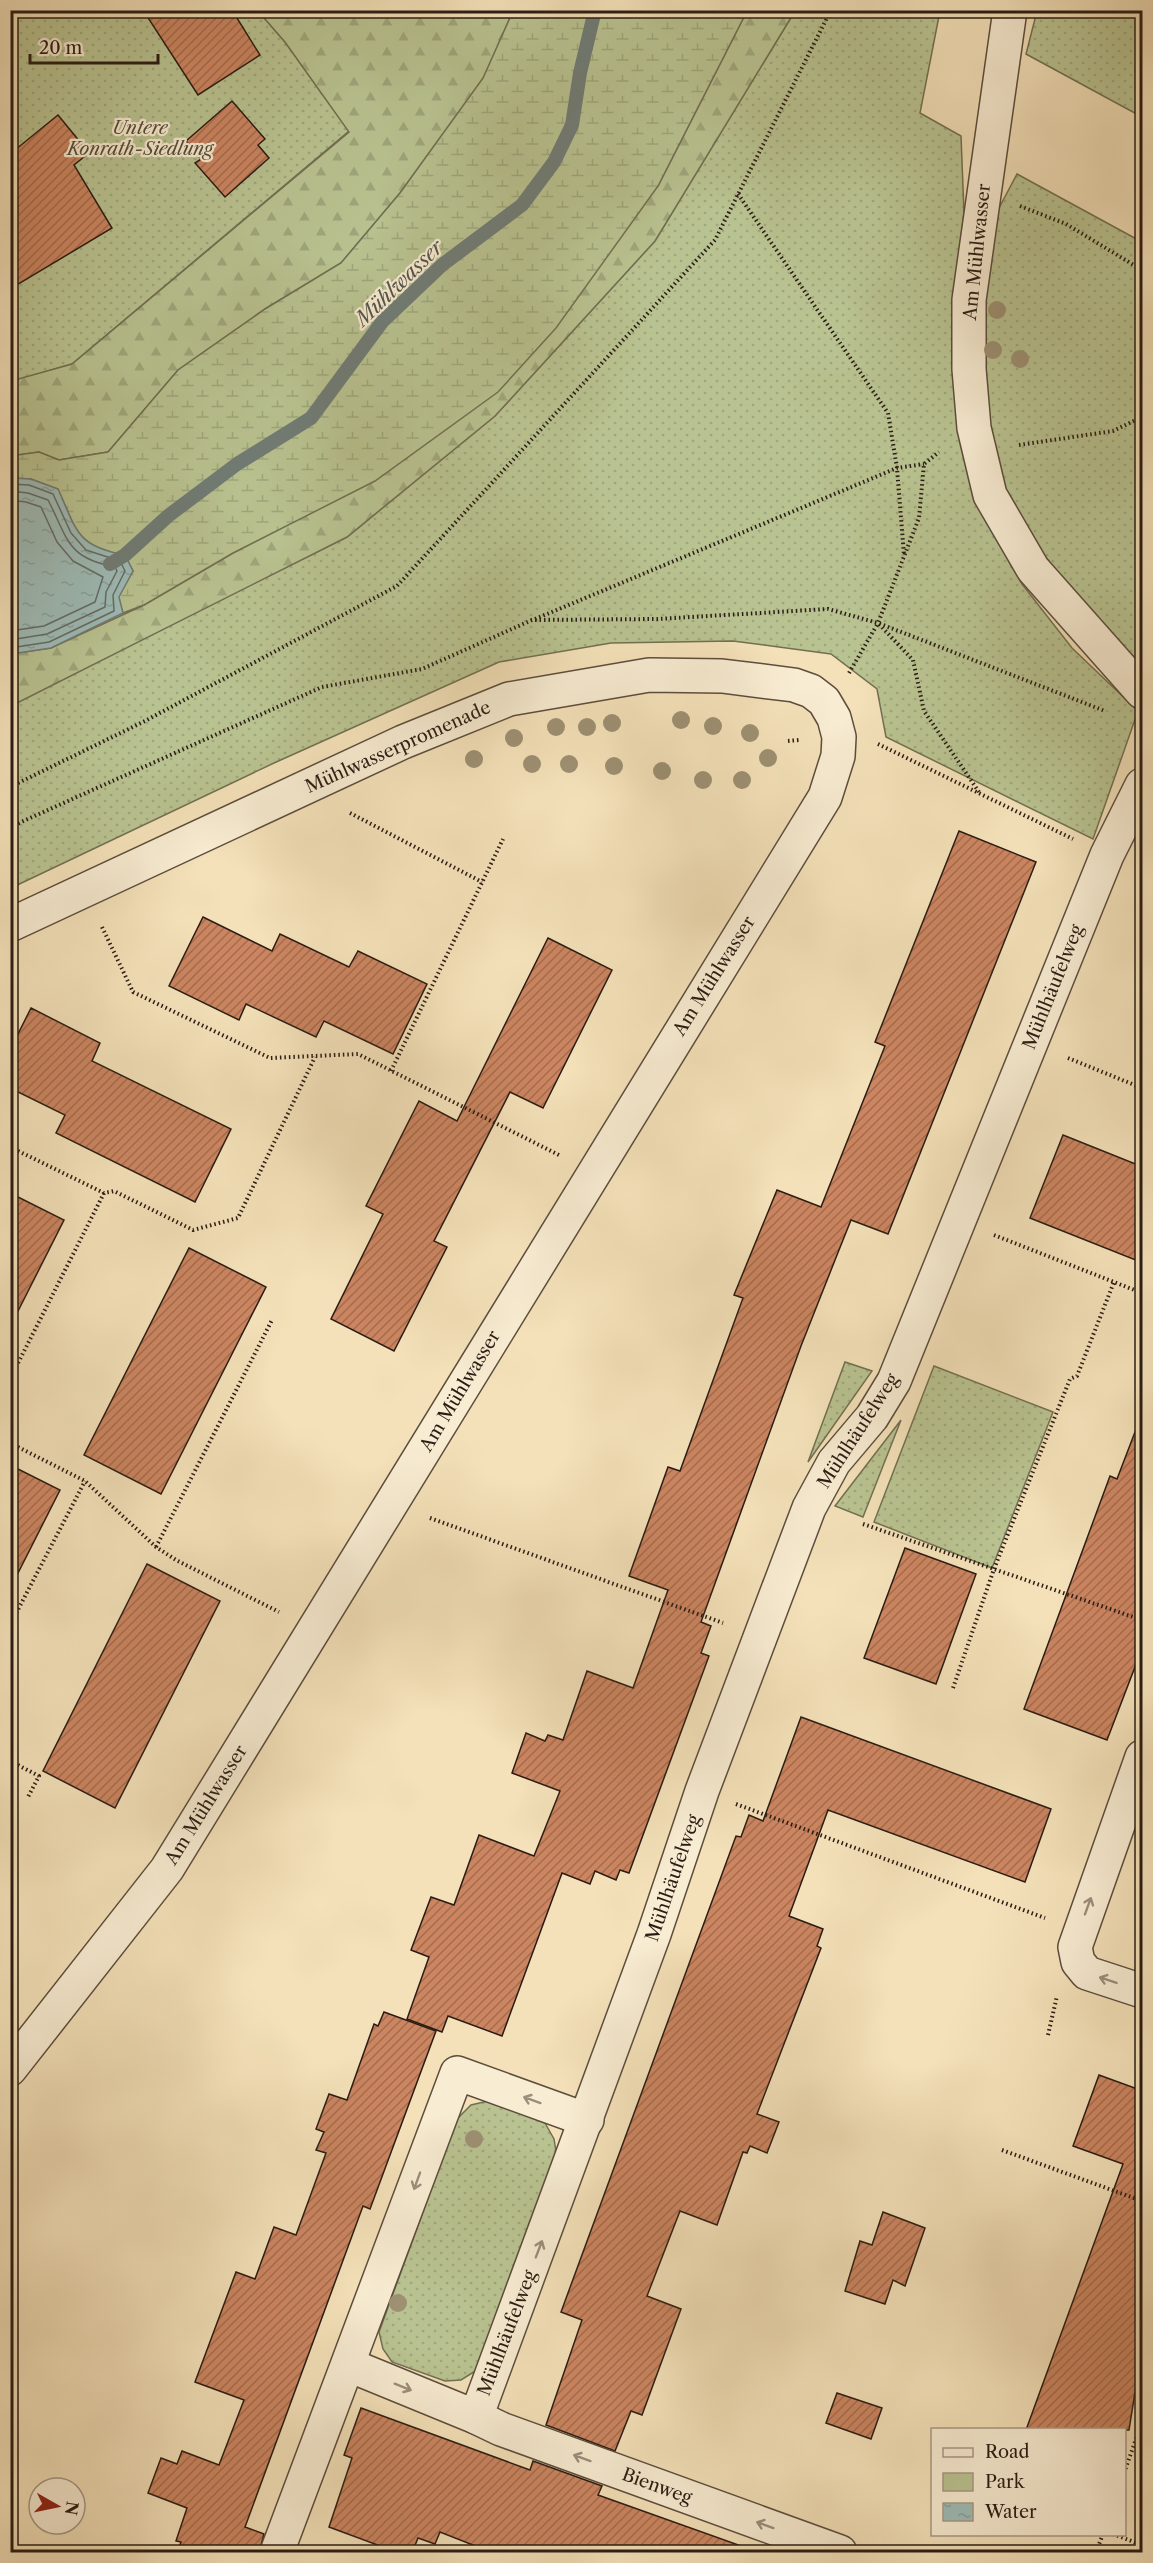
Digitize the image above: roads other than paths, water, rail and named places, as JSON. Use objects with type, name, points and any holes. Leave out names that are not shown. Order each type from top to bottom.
[{"type":"street","name":"Am Mühlwasser","points":[[1010,10],[969,300],[969,369],[974,428],[990,495],[1033,569],[1143,692]]},
{"type":"street","name":"Mühlwasserpromenade","points":[[10,925],[404,742],[509,699],[649,675],[722,676],[794,685],[811,691]]},
{"type":"street","name":"Am Mühlwasser","points":[[10,2069],[167,1869],[825,796],[838,756],[839,737],[834,718],[824,701],[811,691]]},
{"type":"street","name":"Mühlhäufelweg","points":[[349,2365],[476,2417],[587,2120],[654,1934],[702,1791],[809,1508],[834,1462],[872,1417],[894,1381],[1107,855],[1143,785]]},
{"type":"street","points":[[1143,1757],[1078,1947],[1087,1973],[1143,1991]]},
{"type":"street","points":[[277,2553],[457,2073],[587,2120]]},
{"type":"street","name":"Bienweg","points":[[476,2417],[840,2553]]},
{"type":"water","points":[[11,478],[31,479],[58,489],[80,534],[97,547],[125,555],[133,571],[119,597],[123,613],[51,648],[11,654]]},
{"type":"waterway","name":"Mühlwasser","points":[[110,564],[125,555],[168,516],[237,464],[311,418],[382,322],[442,265],[522,205],[554,162],[572,125],[580,73],[595,10]]},
{"type":"park label","name":"Untere Konrath-Siedlung","points":[[140,138]]}]
